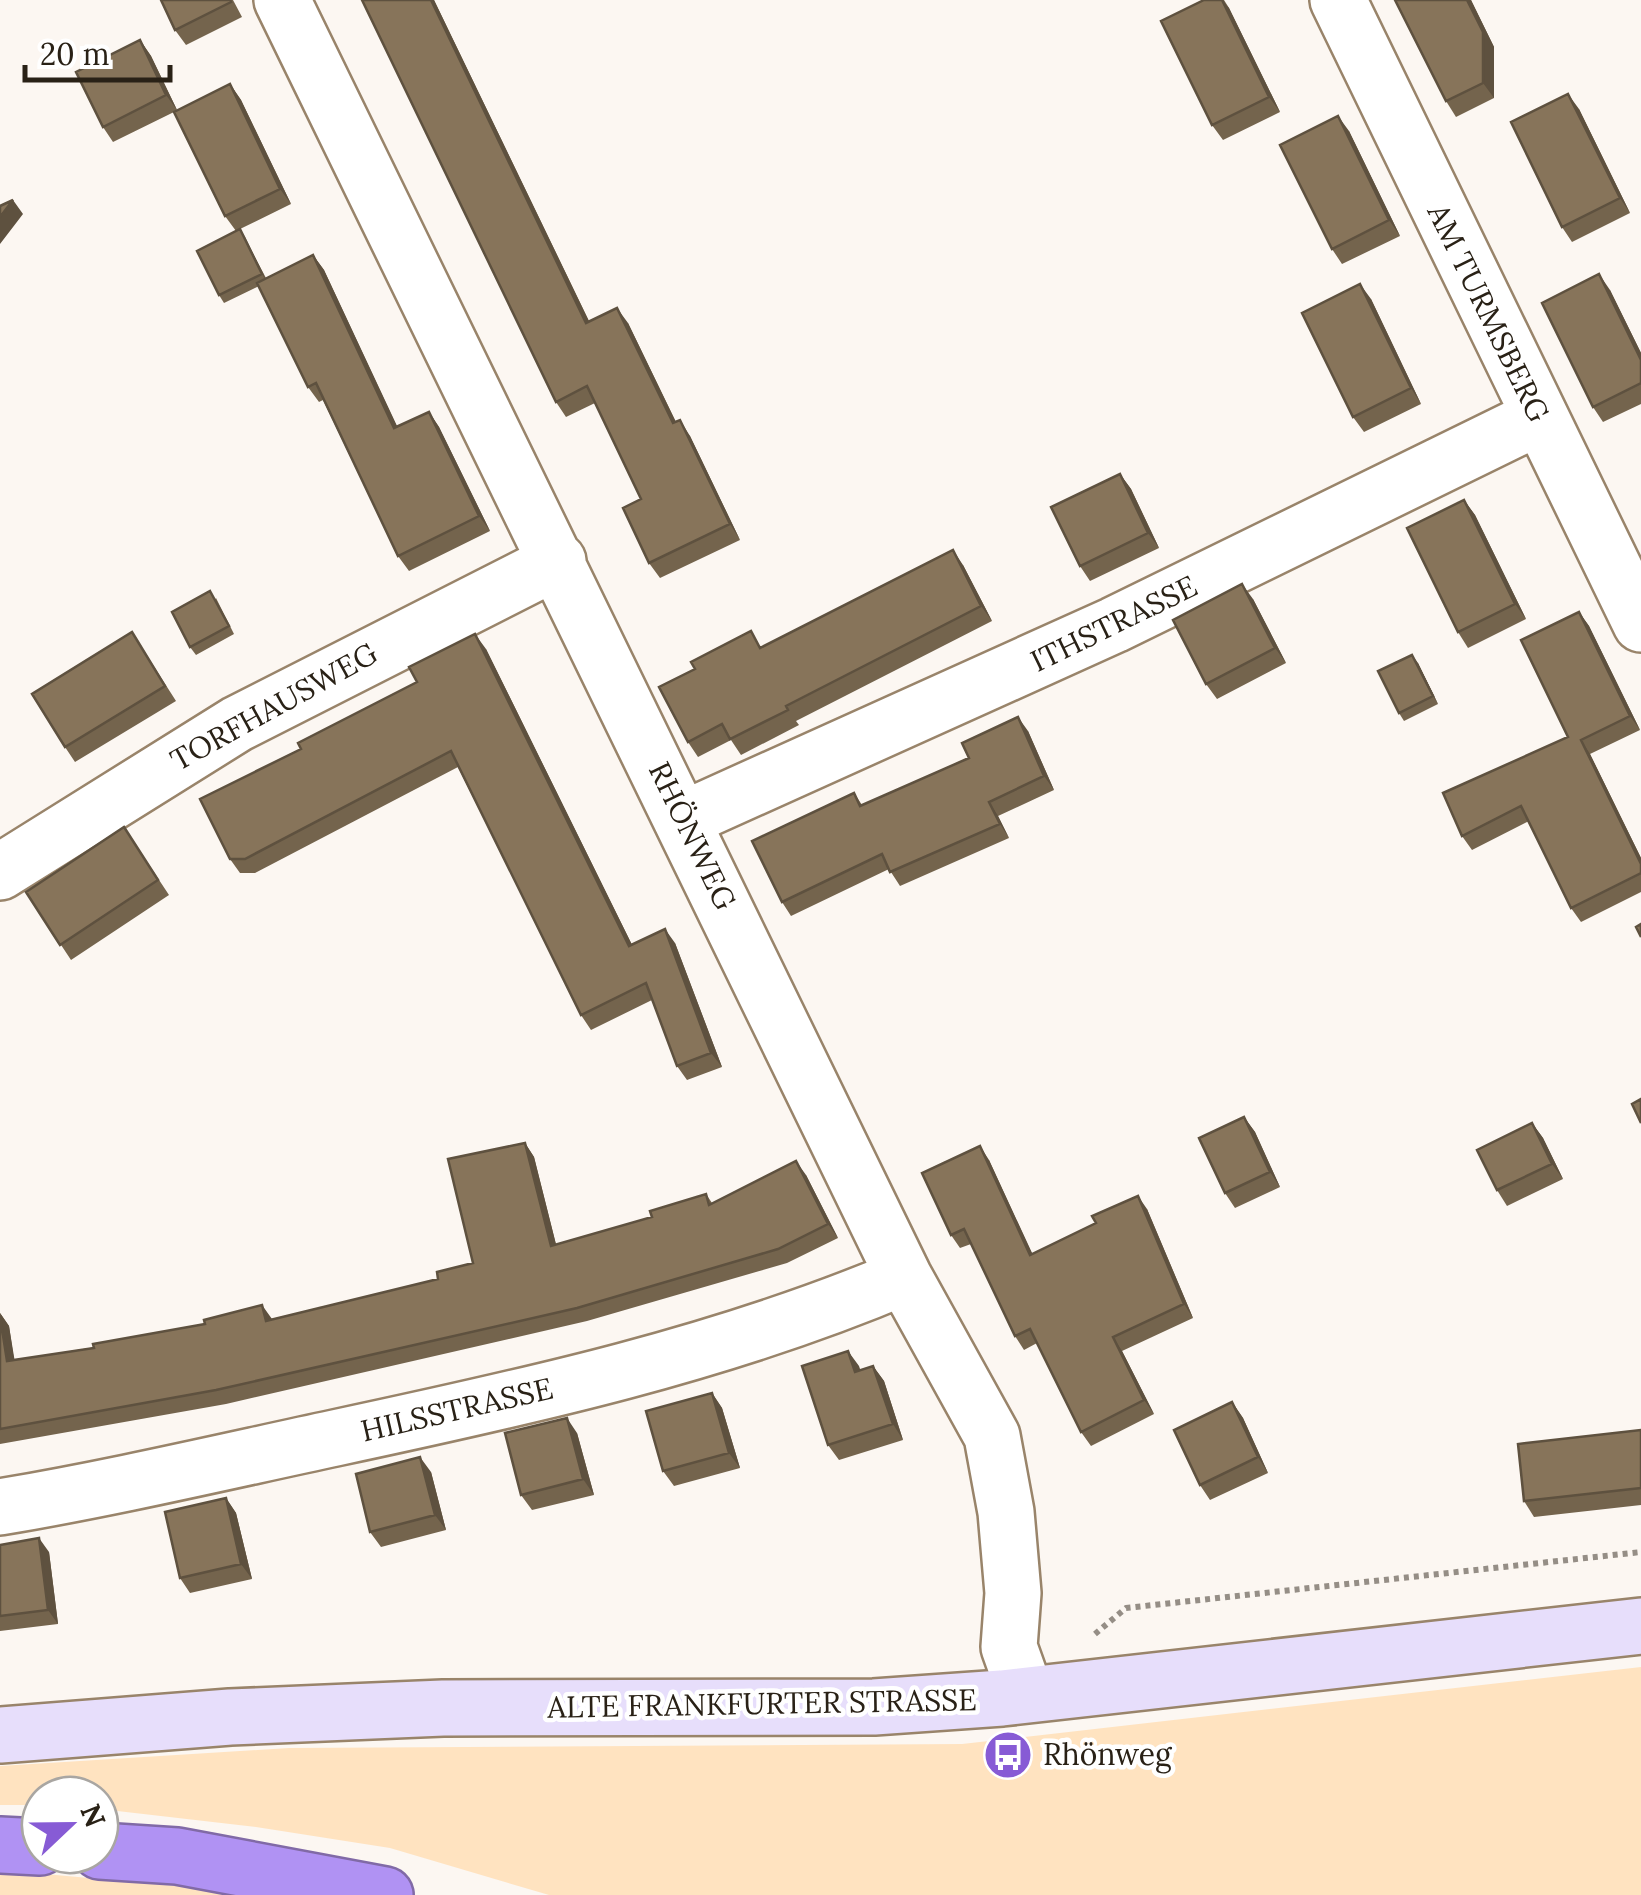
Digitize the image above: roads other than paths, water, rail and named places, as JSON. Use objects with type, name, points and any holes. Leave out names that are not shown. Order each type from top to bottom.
[{"type":"highway","points":[[120,1852],[177,1856],[385,1895]]},
{"type":"street","name":"RHÖNWEG","points":[[282,0],[904,1277],[992,1436],[1011,1577],[1009,1646],[1025,1692]]},
{"type":"street","name":"AM TURMSBERG","points":[[1338,0],[1641,624]]},
{"type":"street","name":"ITHSTRASSE","points":[[684,819],[1096,633],[1538,418]]},
{"type":"street","name":"TORFHAUSWEG","points":[[0,872],[237,724],[558,561]]},
{"type":"street","name":"HILSSTRASSE","points":[[0,1507],[148,1480],[565,1385],[758,1331],[904,1277]]},
{"type":"street","name":"ALTE FRANKFURTER STRASSE","points":[[0,1735],[334,1712],[874,1707],[1002,1698],[1025,1692],[1641,1626]]},
{"type":"place","name":"Rhönweg","points":[[1008,1755]]}]
